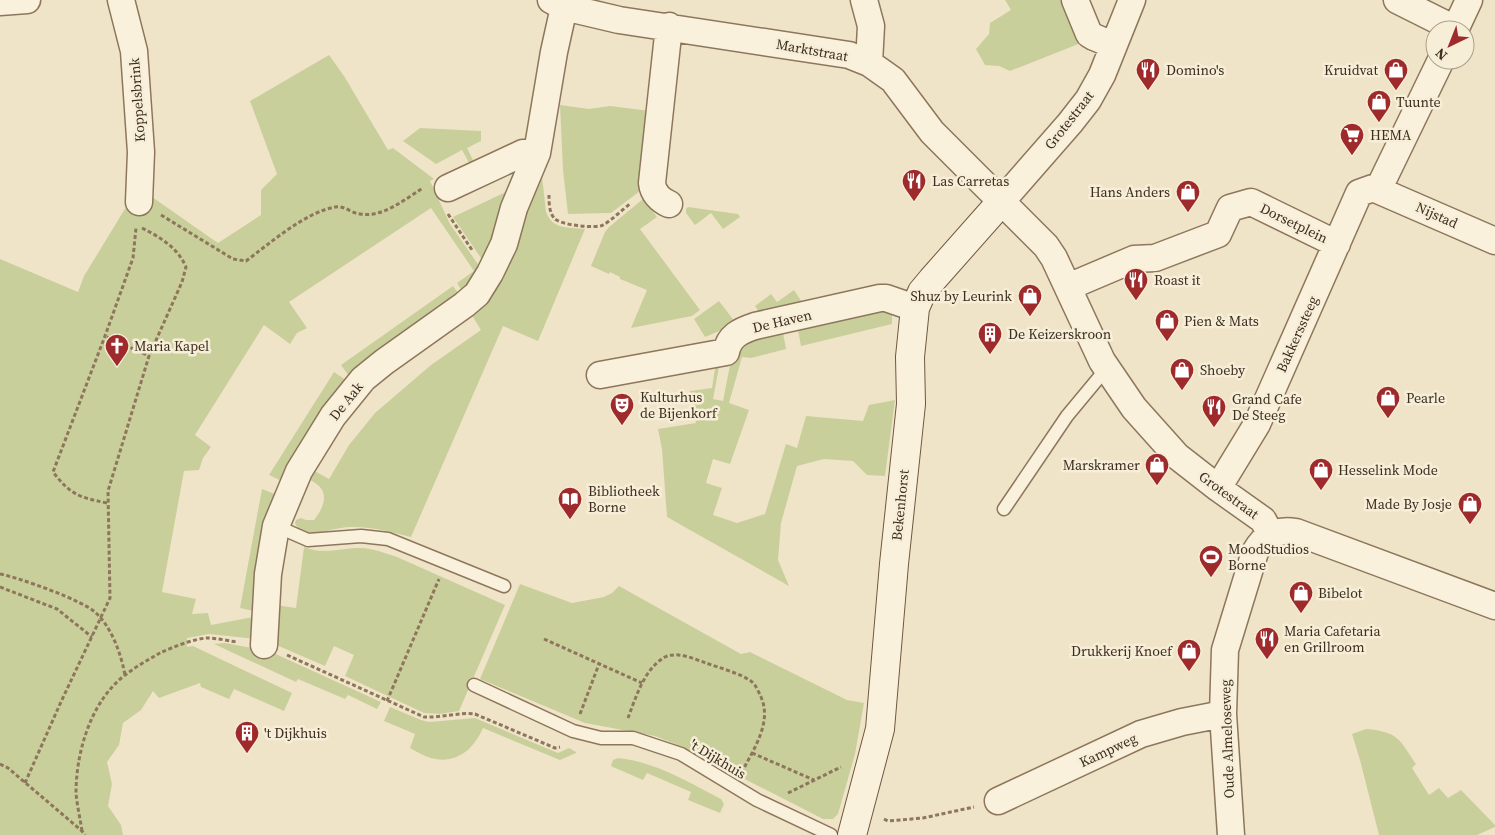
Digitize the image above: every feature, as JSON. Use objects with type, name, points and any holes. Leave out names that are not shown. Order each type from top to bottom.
[{"type":"street","points":[[0,2],[27,0]]},
{"type":"street","name":"Koppelsbrink","points":[[121,0],[134,51],[141,152],[139,202]]},
{"type":"street","points":[[864,0],[871,26],[869,63]]},
{"type":"street","points":[[1075,0],[1089,34],[1094,38],[1113,45]]},
{"type":"street","name":"Grotestraat","points":[[1001,202],[1088,100],[1102,75],[1132,0]]},
{"type":"street","points":[[1397,0],[1437,20]]},
{"type":"street","points":[[1459,20],[1469,0]]},
{"type":"street","name":"Marktstraat","points":[[514,208],[537,153],[554,52],[558,4],[620,10],[668,26],[849,55],[869,63],[892,80],[932,132],[1001,202]]},
{"type":"street","points":[[661,196],[668,26]]},
{"type":"street","points":[[1378,190],[1436,70]]},
{"type":"street","points":[[443,190],[523,153],[537,153]]},
{"type":"street","name":"Bakkerssteeg","points":[[1218,488],[1257,424],[1360,193],[1373,188],[1378,190]]},
{"type":"street","name":"Nijstad","points":[[1378,190],[1495,241]]},
{"type":"street","points":[[1001,202],[1046,246],[1054,258],[1106,369]]},
{"type":"street","name":"Bekenhorst","points":[[855,823],[880,728],[894,564],[911,404],[910,357],[915,308],[922,292],[1001,202]]},
{"type":"street","name":"Dorsetplein","points":[[1068,287],[1134,259],[1154,258],[1218,234],[1230,208],[1251,202],[1337,244]]},
{"type":"street","name":"De Aak","points":[[264,645],[268,574],[276,526],[299,471],[332,416],[363,380],[384,362],[464,305],[476,294],[489,275],[504,244],[514,208]]},
{"type":"street","name":"De Haven","points":[[600,375],[726,352],[729,341],[738,332],[754,326],[880,298],[886,298],[915,308]]},
{"type":"street","name":"Grotestraat","points":[[1106,369],[1134,408],[1166,445],[1218,488],[1263,520],[1271,535]]},
{"type":"street","points":[[1271,535],[1285,531],[1296,532],[1495,606]]},
{"type":"street","name":"Oude Almeloseweg","points":[[1231,835],[1223,714],[1225,650],[1255,552],[1261,542],[1271,535]]},
{"type":"street","name":"Kampweg","points":[[998,801],[1141,734],[1182,722],[1223,714]]},
{"type":"lane","points":[[1004,509],[1068,416],[1106,369]]},
{"type":"lane","points":[[276,526],[308,540],[361,536],[388,539],[504,586]]},
{"type":"lane","name":"'t Dijkhuis","points":[[474,685],[573,731],[601,738],[633,738],[681,754],[757,800],[830,835]]},
{"type":"path","points":[[537,153],[547,161],[550,205],[554,218],[560,222],[602,226],[661,196]]},
{"type":"path","points":[[139,202],[233,259],[246,261],[304,219],[335,207],[361,214],[382,213],[434,182],[443,190],[452,221],[489,275]]},
{"type":"path","points":[[25,783],[110,598],[108,491],[149,356],[182,282],[186,267],[176,250],[137,225],[133,258],[53,472],[67,490],[87,499],[107,502]]},
{"type":"path","points":[[105,336],[149,356]]},
{"type":"path","points":[[387,701],[446,562]]},
{"type":"path","points":[[0,574],[22,580],[95,611],[101,618],[122,658],[125,675]]},
{"type":"path","points":[[0,587],[57,609],[92,637]]},
{"type":"path","points":[[82,830],[76,794],[78,768],[85,735],[99,705],[112,686],[125,675],[146,660],[173,647],[207,638],[264,645],[424,717],[438,718],[468,713],[474,714],[555,748],[567,745],[599,664]]},
{"type":"path","points":[[544,639],[642,684]]},
{"type":"path","points":[[626,722],[642,684],[651,669],[668,656],[679,655],[692,658],[752,681],[763,700],[765,722],[739,777]]},
{"type":"path","points":[[752,753],[814,780]]},
{"type":"path","points":[[0,764],[8,768],[82,830],[85,835]]},
{"type":"path","points":[[779,797],[845,765]]},
{"type":"path","points":[[855,823],[920,819],[998,801]]},
{"type":"green space","points":[[1005,0],[1067,0],[1081,43],[1010,71],[999,66],[985,65],[976,49],[989,34],[990,23],[1011,10]]},
{"type":"green space","points":[[329,55],[344,76],[388,150],[393,148],[434,179],[430,181],[450,224],[482,270],[464,294],[457,283],[474,271],[431,208],[289,302],[307,328],[297,333],[290,344],[264,325],[195,435],[211,447],[203,458],[199,470],[184,471],[162,592],[196,599],[192,614],[208,613],[211,625],[258,616],[257,639],[209,634],[187,638],[187,647],[193,646],[292,693],[284,711],[234,689],[229,699],[201,687],[200,683],[159,698],[153,691],[141,710],[123,723],[119,745],[107,762],[112,784],[108,806],[121,825],[123,835],[0,835],[0,259],[78,292],[84,276],[134,194],[152,197],[218,243],[261,215],[261,190],[277,174],[250,101]]},
{"type":"green space","points":[[560,105],[589,109],[610,106],[650,111],[640,191],[611,213],[568,214],[563,170]]},
{"type":"green space","points":[[420,128],[481,131],[481,141],[467,148],[476,166],[472,168],[462,150],[436,164],[403,141]]},
{"type":"green space","points":[[541,167],[546,212],[549,218],[562,227],[585,229],[538,341],[503,326],[411,537],[365,527],[349,527],[317,532],[300,530],[295,523],[296,520],[301,518],[314,520],[320,512],[324,499],[324,494],[319,486],[308,479],[313,470],[329,479],[349,445],[375,413],[431,365],[481,330],[470,312]]},
{"type":"green space","points":[[514,188],[485,264],[453,217]]},
{"type":"green space","points":[[643,199],[657,217],[640,229],[700,310],[692,316],[631,328],[647,290],[620,279],[620,277],[610,272],[609,274],[591,266],[605,232]]},
{"type":"green space","points":[[688,207],[738,214],[740,217],[723,229],[711,213],[695,225],[686,213]]},
{"type":"green space","points":[[453,286],[461,297],[351,379],[341,365]]},
{"type":"green space","points":[[794,290],[802,302],[759,312],[755,306],[771,294],[777,302]]},
{"type":"green space","points":[[719,301],[735,322],[734,325],[705,337],[694,319]]},
{"type":"green space","points":[[878,310],[892,314],[892,324],[801,346],[798,330],[874,314]]},
{"type":"green space","points":[[783,333],[786,349],[751,358],[742,357],[729,403],[749,410],[730,464],[713,459],[706,483],[722,488],[713,515],[737,523],[765,514],[786,444],[797,448],[806,416],[863,421],[869,405],[895,400],[885,476],[867,475],[853,461],[824,459],[797,466],[781,523],[778,560],[789,586],[667,517],[662,449],[658,429],[696,423],[690,391],[712,388],[716,362],[720,362],[713,399],[723,401],[730,365],[743,342]]},
{"type":"green space","points":[[334,372],[349,382],[282,481],[269,475]]},
{"type":"green space","points":[[262,489],[277,495],[258,612],[240,608]]},
{"type":"green space","points":[[304,547],[318,551],[359,548],[378,551],[397,557],[505,605],[459,711],[440,714],[424,713],[345,676],[354,655],[334,646],[325,666],[274,644],[275,605],[296,608]]},
{"type":"green space","points":[[520,584],[572,603],[604,597],[612,593],[619,586],[741,654],[750,652],[847,700],[864,703],[855,754],[838,814],[833,819],[823,819],[680,746],[655,736],[585,723],[480,679]]},
{"type":"green space","points":[[225,643],[269,651],[381,702],[377,709],[348,695],[345,699],[298,679],[296,682],[214,644]]},
{"type":"green space","points":[[390,707],[429,722],[475,718],[558,753],[569,748],[576,753],[560,760],[483,728],[475,743],[463,754],[440,760],[431,758],[410,748],[415,734],[384,721]]},
{"type":"green space","points":[[1366,729],[1385,732],[1397,738],[1416,764],[1412,768],[1429,795],[1439,788],[1448,798],[1461,790],[1495,827],[1477,835],[1379,835],[1352,734]]},
{"type":"green space","points":[[618,758],[659,768],[721,799],[724,804],[720,813],[688,800],[691,792],[647,773],[643,780],[611,766],[613,760]]},
{"type":"place","name":"Domino's","points":[[1148,91]]},
{"type":"place","name":"Kruidvat","points":[[1396,91]]},
{"type":"place","name":"Tuunte","points":[[1379,123]]},
{"type":"place","name":"HEMA","points":[[1352,156]]},
{"type":"place","name":"Las Carretas","points":[[914,202]]},
{"type":"place","name":"Hans Anders","points":[[1188,213]]},
{"type":"place","name":"Roast it","points":[[1136,301]]},
{"type":"place","name":"Shuz by Leurink","points":[[1030,317]]},
{"type":"place","name":"Pien & Mats","points":[[1167,342]]},
{"type":"place","name":"De Keizerskroon","points":[[990,355]]},
{"type":"place","name":"Maria Kapel","points":[[117,367]]},
{"type":"place","name":"Shoeby","points":[[1182,391]]},
{"type":"place","name":"Pearle","points":[[1388,419]]},
{"type":"place","name":"Kulturhus de Bijenkorf","points":[[622,426]]},
{"type":"place","name":"Grand Cafe De Steeg","points":[[1214,428]]},
{"type":"place","name":"Marskramer","points":[[1157,486]]},
{"type":"place","name":"Hesselink Mode","points":[[1321,491]]},
{"type":"place","name":"Bibliotheek Borne","points":[[570,520]]},
{"type":"place","name":"Made By Josje","points":[[1470,525]]},
{"type":"place","name":"MoodStudios Borne","points":[[1211,578]]},
{"type":"place","name":"Bibelot","points":[[1301,614]]},
{"type":"place","name":"Maria Cafetaria en Grillroom","points":[[1267,660]]},
{"type":"place","name":"Drukkerij Knoef","points":[[1189,672]]},
{"type":"place","name":"'t Dijkhuis","points":[[247,754]]}]
